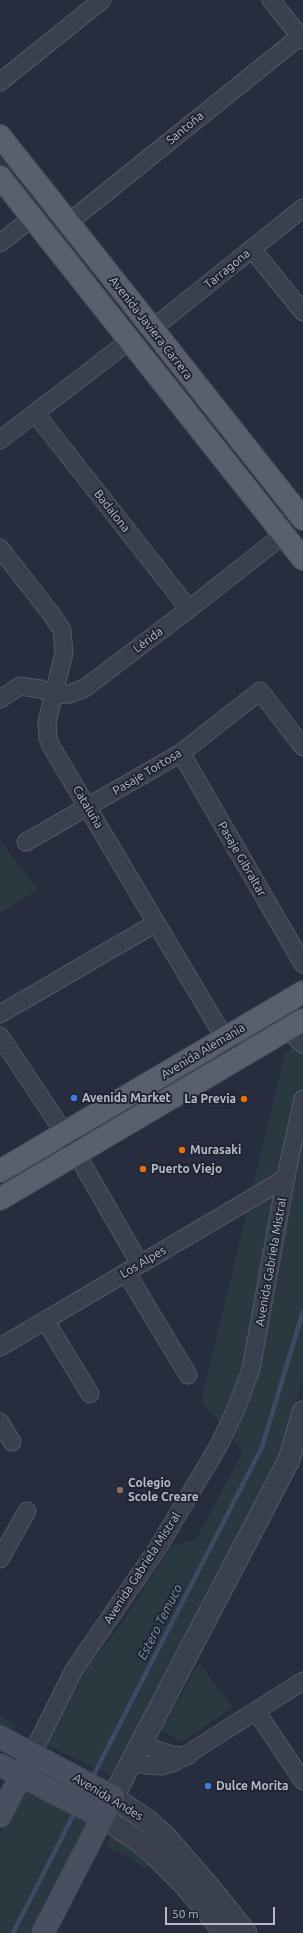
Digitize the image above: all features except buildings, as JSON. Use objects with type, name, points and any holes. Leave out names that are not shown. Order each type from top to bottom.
[{"type":"main road","name":"Avenida Javiera Carrera","points":[[0,136],[303,519]]},
{"type":"main road","name":"Avenida Javiera Carrera","points":[[0,177],[148,365],[293,534],[303,559]]},
{"type":"main road","points":[[109,315],[130,324],[152,329],[146,346],[148,365]]},
{"type":"main road","name":"Avenida Alemania","points":[[0,1172],[303,992]]},
{"type":"main road","name":"Avenida Alemania","points":[[0,1199],[295,1025]]},
{"type":"main road","name":"Avenida Andes","points":[[0,1737],[107,1793]]},
{"type":"main road","name":"Avenida Gabriela Mistral","points":[[0,1816],[32,1754]]},
{"type":"main road","name":"Avenida Andes","points":[[0,1765],[97,1814]]},
{"type":"main road","points":[[43,1933],[107,1793]]},
{"type":"street","points":[[271,0],[302,37]]},
{"type":"street","points":[[0,82],[97,2]]},
{"type":"street","name":"Santoña","points":[[68,223],[302,37]]},
{"type":"street","name":"Tarragona","points":[[152,329],[303,208]]},
{"type":"street","points":[[0,243],[32,218]]},
{"type":"street","points":[[252,249],[303,312]]},
{"type":"street","points":[[0,440],[129,341]]},
{"type":"street","name":"Badalona","points":[[35,413],[189,609]]},
{"type":"street","name":"Lérida","points":[[0,699],[20,686],[41,689],[53,695],[77,691],[93,683],[189,609],[293,534]]},
{"type":"street","name":"Cataluña","points":[[0,548],[58,622],[62,630],[64,653],[47,722],[48,738],[237,1059]]},
{"type":"street","name":"Pasaje Tortosa","points":[[26,842],[88,808],[181,753],[260,691],[303,747]]},
{"type":"street","name":"Pasaje Gibraltar","points":[[181,753],[303,964]]},
{"type":"street","points":[[0,1014],[156,923]]},
{"type":"street","points":[[295,1025],[303,1044]]},
{"type":"street","points":[[0,1036],[66,1134],[77,1153],[133,1268],[188,1375]]},
{"type":"street","name":"Avenida Gabriela Mistral","points":[[32,1754],[74,1670],[159,1546],[219,1445],[236,1408],[251,1369],[286,1178],[303,1099]]},
{"type":"street","name":"Los Alpes","points":[[0,1347],[286,1178]]},
{"type":"street","points":[[46,1320],[90,1394]]},
{"type":"street","points":[[107,1793],[132,1760],[289,1460],[303,1412]]},
{"type":"street","points":[[0,1422],[12,1442]]},
{"type":"street","points":[[0,1559],[27,1511]]},
{"type":"street","points":[[132,1760],[146,1765],[161,1766],[188,1756],[303,1680]]},
{"type":"street","points":[[256,1711],[303,1781]]},
{"type":"street","points":[[141,1742],[164,1753],[188,1756]]},
{"type":"street","name":"Avenida Andes","points":[[107,1793],[148,1821],[166,1837],[246,1933]]},
{"type":"street","name":"Avenida Andes","points":[[97,1814],[136,1839],[154,1854],[184,1884],[224,1933]]},
{"type":"shaded area","points":[[0,157],[10,163],[98,279],[80,270],[0,165]]},
{"type":"shaded area","points":[[0,840],[38,890],[0,913]]},
{"type":"shaded area","points":[[303,999],[303,1010],[239,1049],[233,1040]]},
{"type":"shaded area","points":[[303,1038],[303,1377],[285,1444],[223,1567],[111,1776],[46,1744],[87,1668],[119,1627],[172,1545],[196,1540],[243,1451],[201,1401],[285,1053]]},
{"type":"shaded area","points":[[221,1046],[225,1054],[0,1188],[0,1176]]},
{"type":"shaded area","points":[[199,1663],[233,1707],[182,1742],[161,1730]]},
{"type":"shaded area","points":[[0,1716],[15,1725],[11,1731],[0,1726]]},
{"type":"shaded area","points":[[24,1788],[88,1821],[30,1933],[0,1933],[0,1835]]},
{"type":"shaded area","points":[[112,1834],[125,1841],[151,1864],[145,1869],[130,1857],[105,1846]]},
{"type":"waterway","name":"Estero Temuco","points":[[91,1780],[262,1447],[303,1311]]},
{"type":"waterway","name":"Estero Temuco","points":[[13,1933],[76,1810]]},
{"type":"place","name":"Avenida Market","points":[[74,1098]]},
{"type":"place","name":"La Previa","points":[[244,1099]]},
{"type":"place","name":"Murasaki","points":[[182,1150]]},
{"type":"place","name":"Puerto Viejo","points":[[143,1169]]},
{"type":"place","name":"Colegio Scole Creare","points":[[120,1490]]},
{"type":"place","name":"Dulce Morita","points":[[208,1786]]}]
